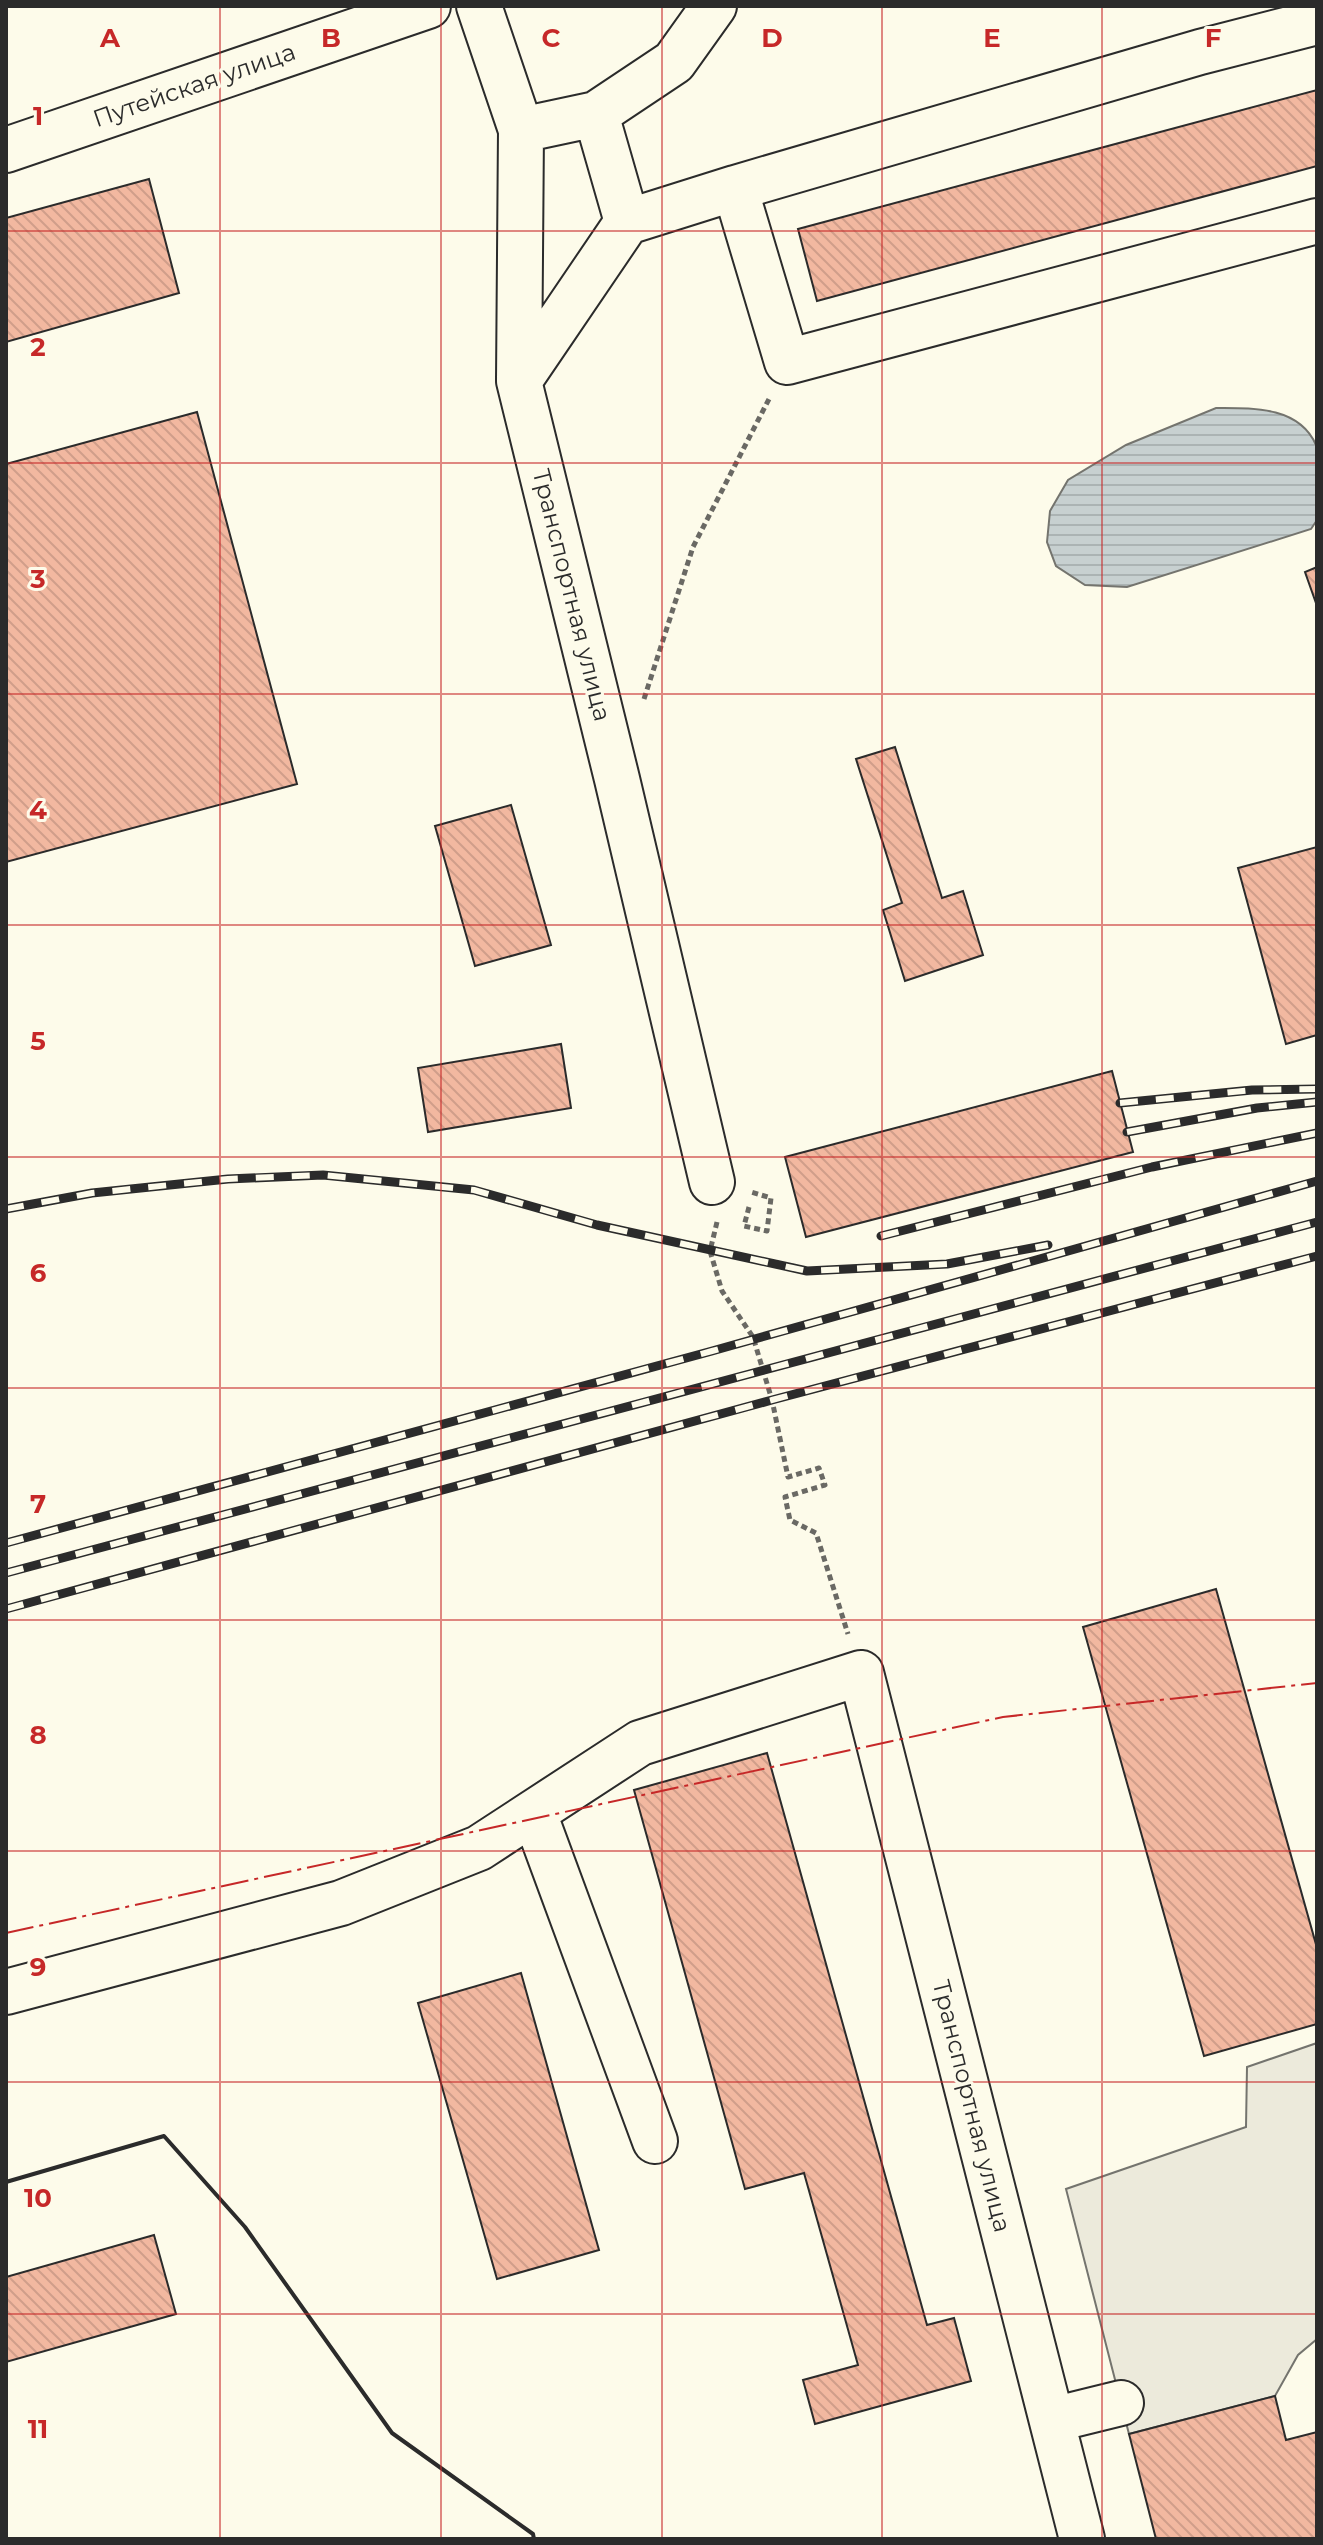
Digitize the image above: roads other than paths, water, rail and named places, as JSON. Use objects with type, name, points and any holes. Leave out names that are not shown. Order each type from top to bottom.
[{"type":"street","name":"Путейская улица","points":[[6,150],[428,6]]},
{"type":"street","name":"Транспортная улица","points":[[479,6],[521,130],[519,381],[722,1200]]},
{"type":"street","points":[[521,130],[596,114],[674,62],[714,6]]},
{"type":"street","points":[[519,381],[627,222],[1200,52],[1317,22]]},
{"type":"street","points":[[596,114],[627,222]]},
{"type":"street","points":[[735,188],[787,362],[1317,221]]},
{"type":"street","name":"Транспортная улица","points":[[534,1813],[640,1743],[861,1673],[1082,2539]]},
{"type":"street","points":[[6,1992],[341,1903],[479,1848],[534,1813],[655,2141]]},
{"type":"street","points":[[1052,2420],[1121,2403]]},
{"type":"railway","points":[[1120,1103],[1252,1090],[1317,1089]]},
{"type":"railway","points":[[1127,1132],[1257,1108],[1317,1102]]},
{"type":"railway","points":[[881,1236],[1152,1167],[1317,1133]]},
{"type":"railway","points":[[6,1209],[92,1193],[228,1179],[323,1175],[474,1190],[597,1225],[807,1271],[947,1264],[1048,1245]]},
{"type":"railway","points":[[6,1543],[712,1351],[1317,1181]]},
{"type":"railway","points":[[6,1573],[1317,1222]]},
{"type":"railway","points":[[6,1609],[772,1400],[1317,1256]]}]
